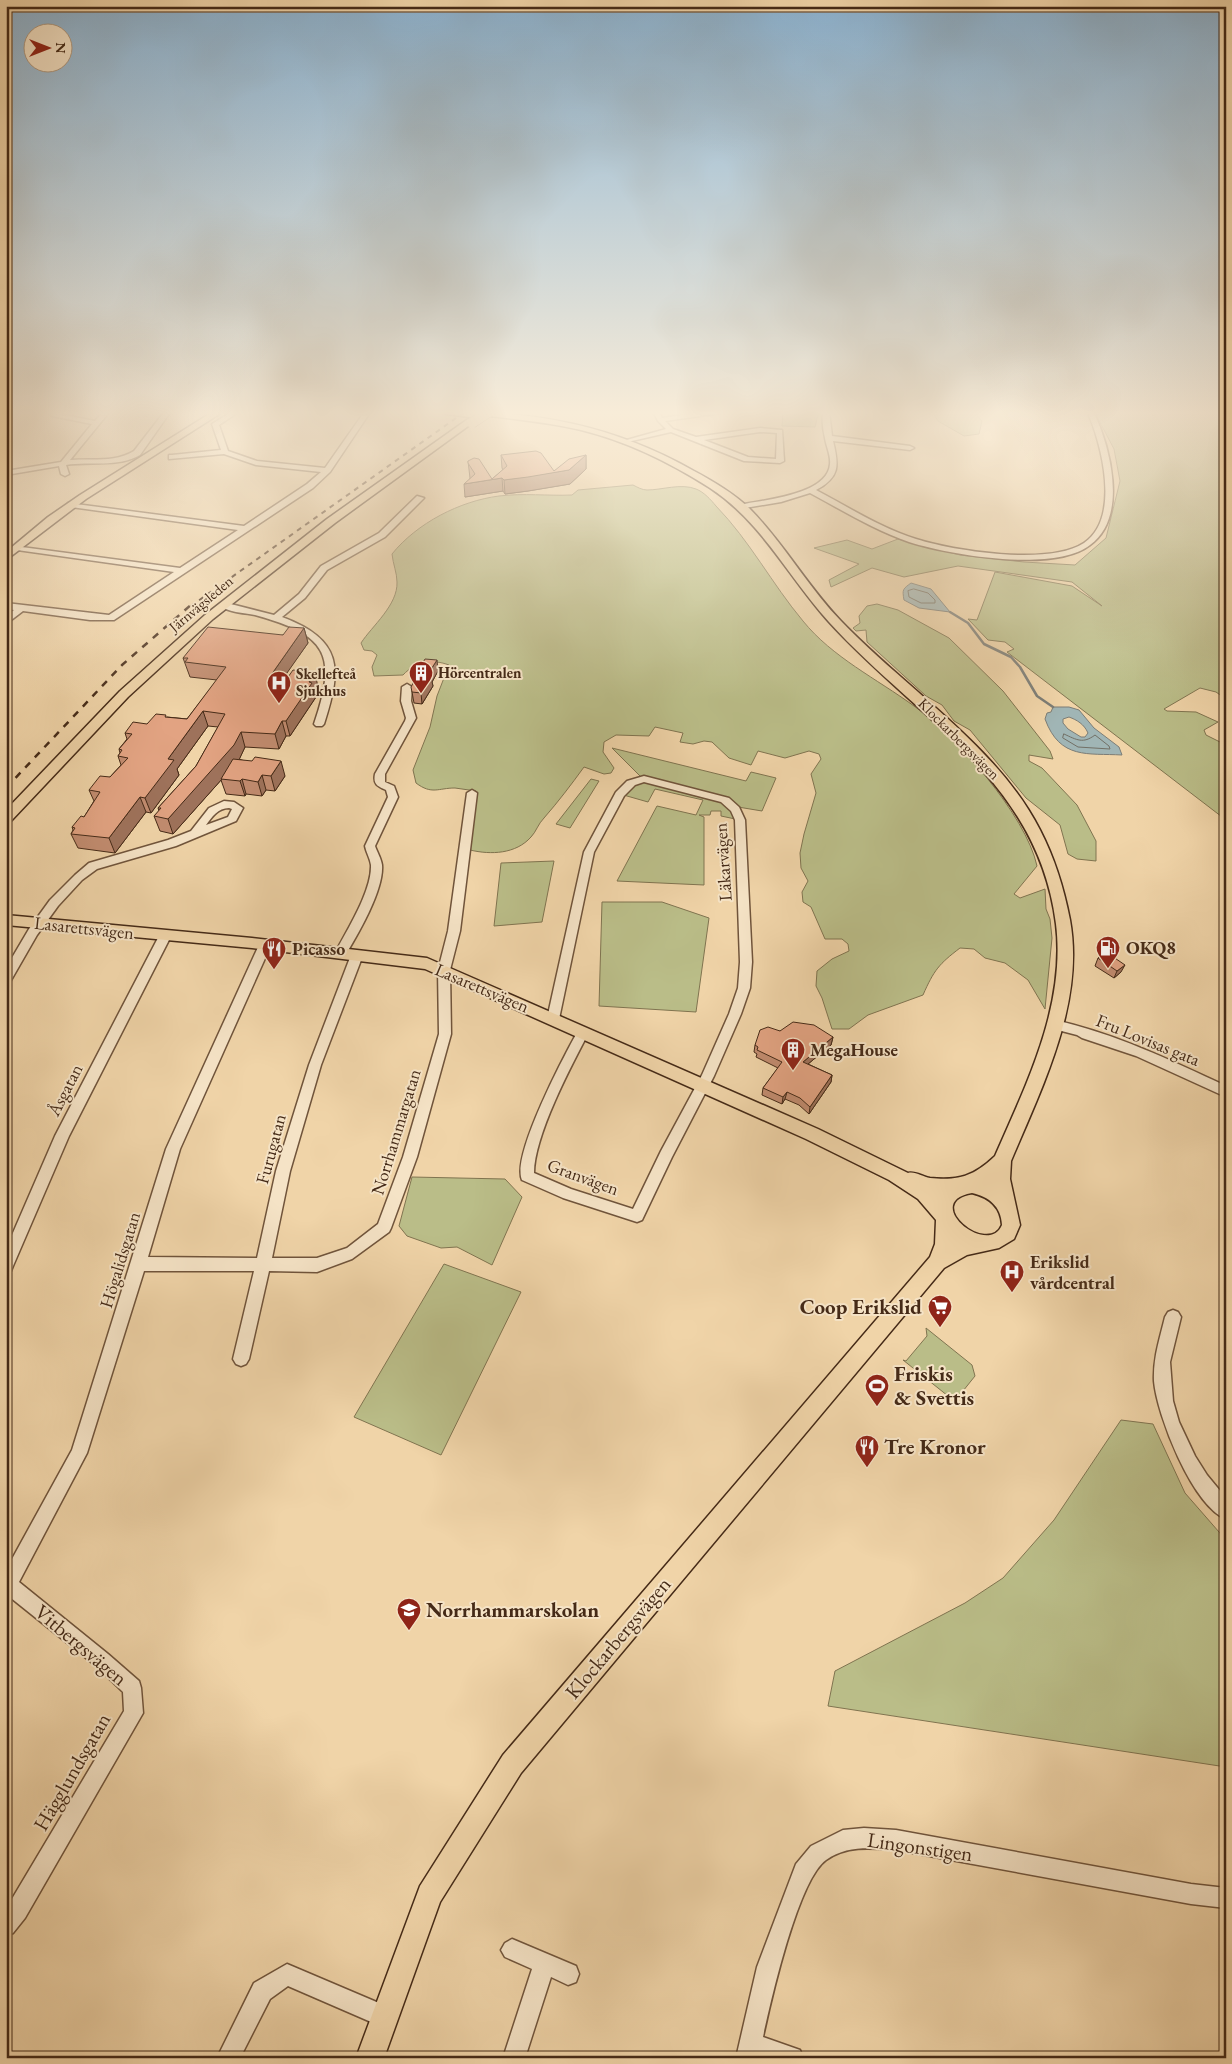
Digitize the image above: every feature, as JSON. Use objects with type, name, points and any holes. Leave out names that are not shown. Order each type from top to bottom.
[{"type":"main road","points":[[6,556],[68,507]]},
{"type":"main road","name":"Järnvägsleden","points":[[6,818],[124,694],[223,605],[349,507]]},
{"type":"main road","name":"Klockarbergsvägen","points":[[742,507],[835,622],[868,655],[964,741],[1000,779],[1027,818],[1046,857],[1055,885],[1063,923],[1066,950],[1064,982],[1049,1050],[1002,1162],[1001,1186],[1006,1203]]},
{"type":"main road","name":"Lasarettsvägen","points":[[6,920],[265,945],[427,964],[812,1134],[895,1175],[924,1193],[945,1217]]},
{"type":"main road","points":[[937,1262],[944,1244],[945,1217],[943,1208],[945,1199],[951,1191],[990,1172],[1002,1162]]},
{"type":"main road","name":"Lasarettsvägen","points":[[895,1175],[929,1186],[964,1185]]},
{"type":"main road","points":[[937,1262],[953,1251],[969,1245],[998,1240],[1009,1231],[1011,1215],[1006,1203],[991,1190],[982,1186],[964,1185]]},
{"type":"main road","points":[[945,1217],[951,1228],[960,1236],[982,1243]]},
{"type":"main road","name":"Klockarbergsvägen","points":[[370,2058],[429,1895],[512,1764],[937,1262]]},
{"type":"street","points":[[88,507],[245,529]]},
{"type":"street","points":[[6,606],[111,618],[278,507]]},
{"type":"street","points":[[278,617],[302,596],[324,568],[382,535],[410,507]]},
{"type":"street","points":[[844,507],[894,533],[938,547],[996,556],[1028,557],[1064,554],[1085,546],[1100,532],[1107,507]]},
{"type":"street","points":[[17,548],[182,571]]},
{"type":"street","points":[[223,605],[278,617],[306,630],[327,652],[332,663],[332,690],[319,724]]},
{"type":"street","points":[[6,621],[21,608]]},
{"type":"street","points":[[341,953],[366,900],[376,870],[376,862],[370,846],[393,797],[390,788],[381,784],[379,780],[380,774],[411,718],[406,701],[407,687]]},
{"type":"street","name":"Läkarvägen","points":[[553,1019],[589,852],[620,794],[631,782],[644,779],[725,800],[735,809],[740,820],[746,962],[744,988],[735,1014],[702,1086]]},
{"type":"street","name":"Norrhammargatan","points":[[139,1264],[317,1265],[352,1253],[384,1228],[410,1157],[444,1034],[444,970],[454,931],[472,793]]},
{"type":"street","points":[[6,979],[38,924],[58,897],[93,866],[172,843],[195,834]]},
{"type":"street","name":"Åsgatan","points":[[7,1261],[62,1136],[165,936]]},
{"type":"street","name":"Högalidsgatan","points":[[7,1584],[79,1453],[173,1149],[265,945]]},
{"type":"street","name":"Furugatan","points":[[241,1359],[283,1171],[315,1065],[357,955]]},
{"type":"street","name":"Fru Lovisas gata","points":[[1054,1025],[1081,1031],[1086,1035],[1140,1052],[1226,1092]]},
{"type":"street","name":"Granvägen","points":[[583,1032],[536,1137],[525,1169],[527,1176],[538,1182],[637,1216],[702,1086]]},
{"type":"street","points":[[1172,1317],[1162,1362],[1163,1395],[1180,1443],[1211,1497],[1226,1511]]},
{"type":"street","name":"Vitbergsvägen","points":[[7,1584],[102,1660],[132,1688]]},
{"type":"street","name":"Hägglundsgatan","points":[[6,1926],[23,1904],[134,1713],[132,1688]]},
{"type":"street","name":"Lingonstigen","points":[[749,2050],[768,1967],[803,1871],[818,1853],[843,1840],[864,1838],[896,1840],[1191,1894],[1226,1898]]},
{"type":"street","points":[[512,1950],[568,1974]]},
{"type":"street","points":[[514,2058],[544,1965]]},
{"type":"street","points":[[228,2058],[262,1990],[287,1975],[385,2017]]},
{"type":"street","points":[[749,2050],[792,2058]]},
{"type":"green space","points":[[718,507],[740,534],[792,607],[815,634],[841,657],[931,719],[968,756],[1004,801],[1019,824],[1037,866],[1014,894],[1020,898],[1045,889],[1046,909],[1050,919],[1052,938],[1045,1009],[1028,980],[1005,963],[985,958],[974,949],[960,948],[938,968],[930,979],[923,995],[868,1015],[849,1029],[832,1029],[816,986],[817,971],[832,959],[849,951],[848,944],[842,939],[825,939],[811,907],[803,902],[802,892],[808,881],[801,868],[800,853],[816,793],[811,774],[821,759],[819,754],[809,751],[785,758],[758,751],[751,765],[729,758],[712,742],[704,741],[693,744],[680,742],[683,733],[655,727],[649,736],[616,735],[604,742],[603,752],[614,768],[611,773],[604,774],[584,767],[525,843],[503,852],[470,850],[476,791],[455,788],[426,789],[416,783],[413,770],[430,727],[437,696],[449,665],[425,662],[413,667],[403,675],[374,676],[372,667],[377,655],[372,651],[364,650],[361,643],[384,615],[396,591],[397,582],[392,554],[402,543],[427,523],[455,508]]},
{"type":"green space","points":[[1114,507],[1226,507],[1226,699],[1216,692],[1200,688],[1164,709],[1167,711],[1196,712],[1218,722],[1204,730],[1206,735],[1220,742],[1226,741],[1226,820],[1007,652],[1014,649],[1005,642],[988,640],[968,619],[977,620],[995,572],[1072,586],[1102,606],[1072,582],[958,566],[904,577],[872,568],[831,587],[829,580],[859,564],[814,548],[847,540],[872,549],[898,539],[960,555],[1075,565],[1106,538]]},
{"type":"green space","points":[[877,604],[898,610],[949,638],[1003,691],[1050,751],[1053,759],[1029,755],[1029,761],[1042,768],[1077,805],[1096,841],[1096,861],[1077,859],[1068,854],[1060,825],[1026,798],[970,730],[954,721],[942,705],[926,696],[867,642],[866,630],[856,631],[853,628],[860,623],[859,616],[867,606]]},
{"type":"green space","points":[[612,748],[746,781],[751,772],[776,778],[762,811],[732,806],[740,820],[721,816],[721,811],[711,811],[710,815],[699,815],[704,817],[704,885],[617,881],[657,806],[696,815],[703,800],[655,789],[648,802],[620,794],[643,779]]},
{"type":"green space","points":[[591,779],[599,781],[570,828],[556,824]]},
{"type":"green space","points":[[554,861],[542,922],[494,926],[501,863]]},
{"type":"green space","points":[[602,902],[662,902],[709,918],[696,1012],[599,1006]]},
{"type":"green space","points":[[412,1177],[505,1179],[522,1197],[492,1265],[457,1247],[441,1248],[407,1236],[399,1226]]},
{"type":"green space","points":[[444,1264],[521,1292],[441,1455],[354,1417]]},
{"type":"green space","points":[[926,1328],[972,1365],[975,1376],[959,1396],[948,1396],[903,1360],[906,1361],[927,1336]]},
{"type":"green space","points":[[1121,1420],[1153,1424],[1185,1493],[1226,1540],[1226,1767],[828,1706],[835,1671],[965,1603],[1003,1578],[1054,1520]]},
{"type":"water","points":[[911,583],[931,589],[950,612],[919,608],[904,600],[904,590]]},
{"type":"water","points":[[1053,707],[1069,707],[1079,710],[1094,728],[1119,747],[1122,755],[1087,754],[1067,748],[1051,732],[1045,719],[1047,713],[1051,712]],"holes":[[[1069,717],[1084,727],[1088,733],[1085,737],[1081,737],[1068,729],[1063,723],[1063,719]]]},
{"type":"building","points":[[208,627],[283,635],[289,627],[304,628],[269,678],[286,680],[293,670],[315,673],[309,682],[312,683],[286,721],[282,721],[275,734],[241,732],[234,745],[168,819],[154,816],[161,808],[158,808],[196,766],[225,714],[203,711],[168,759],[174,760],[145,798],[140,797],[109,838],[71,834],[75,828],[72,827],[81,816],[84,817],[100,792],[89,790],[100,776],[110,777],[128,758],[118,756],[122,750],[119,749],[132,734],[125,733],[133,722],[147,724],[156,714],[166,715],[165,717],[187,719],[226,667],[185,662],[188,658],[183,658]]},
{"type":"building","points":[[425,659],[437,660],[428,674],[431,675],[421,693],[412,692],[411,687],[418,674],[416,674]]},
{"type":"building","points":[[255,757],[281,761],[271,776],[262,775],[258,782],[242,779],[240,781],[221,779],[233,759],[252,761]]},
{"type":"building","points":[[1106,952],[1125,965],[1117,971],[1098,958]]},
{"type":"building","name":"MegaHouse","points":[[793,1022],[814,1025],[833,1037],[803,1062],[832,1075],[810,1107],[800,1098],[787,1092],[783,1097],[763,1088],[782,1062],[757,1050],[758,1047],[755,1045],[760,1030],[768,1027],[780,1031]]},
{"type":"waterway","points":[[950,612],[968,623],[984,644],[1011,657],[1020,667],[1037,696],[1053,707]]},
{"type":"railway","points":[[191,606],[330,507]]},
{"type":"railway","points":[[6,788],[122,665],[192,604]]},
{"type":"place","name":"Hörcentralen","points":[[421,694]]},
{"type":"place","name":"Skellefteå Sjukhus","points":[[279,704]]},
{"type":"place","name":"OKQ8","points":[[1108,969]]},
{"type":"place","name":"Picasso","points":[[274,970]]},
{"type":"place","name":"MegaHouse","points":[[793,1071]]},
{"type":"place","name":"Erikslid vårdcentral","points":[[1012,1293]]},
{"type":"place","name":"Coop Erikslid","points":[[940,1328]]},
{"type":"place","name":"Friskis & Svettis","points":[[877,1407]]},
{"type":"place","name":"Tre Kronor","points":[[867,1468]]},
{"type":"place","name":"Norrhammarskolan","points":[[409,1631]]}]
